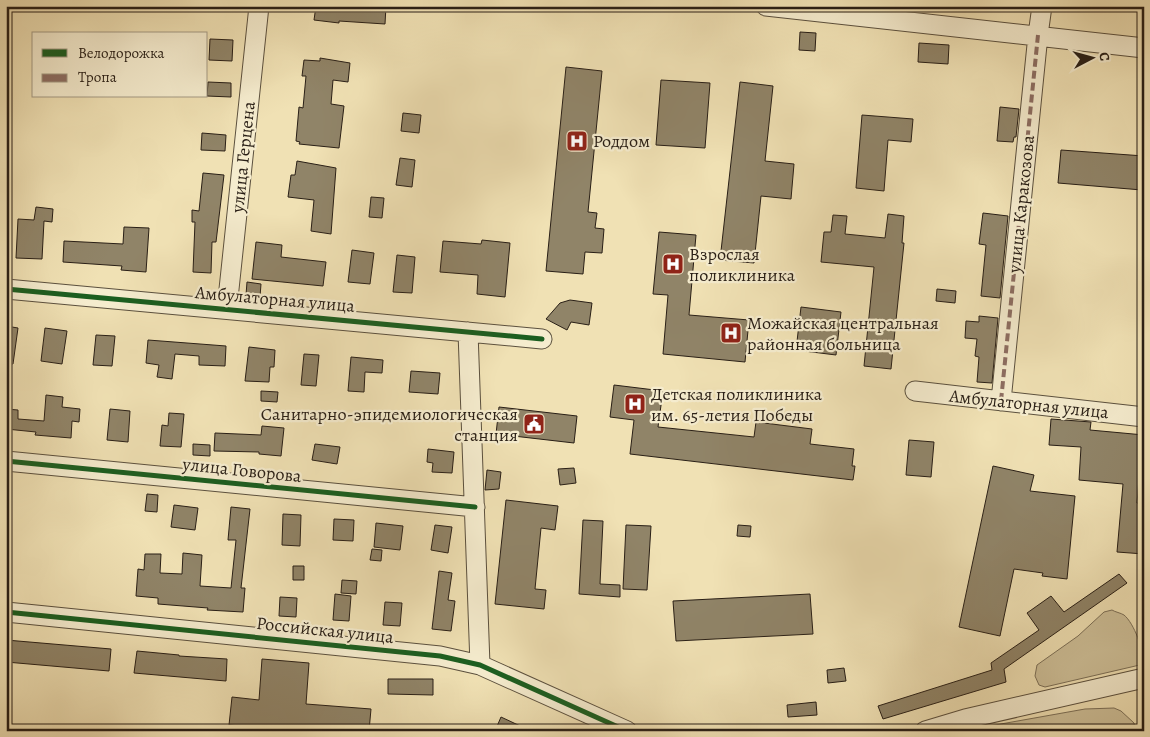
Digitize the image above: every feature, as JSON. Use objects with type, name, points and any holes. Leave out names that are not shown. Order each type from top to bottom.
[{"type":"street","name":"улица Герцена","points":[[227,308],[259,6]]},
{"type":"street","points":[[766,6],[1144,48]]},
{"type":"street","name":"улица Каракозова","points":[[1001,401],[1042,6]]},
{"type":"street","name":"Амбулаторная улица","points":[[6,289],[227,308],[542,339]]},
{"type":"street","points":[[468,332],[480,665]]},
{"type":"street","name":"Амбулаторная улица","points":[[915,392],[1144,417]]},
{"type":"street","name":"улица Говорова","points":[[6,461],[475,507]]},
{"type":"street","name":"Российская улица","points":[[6,612],[431,655],[480,665],[627,731]]},
{"type":"street","points":[[925,731],[1144,678]]},
{"type":"shaded area","points":[[1112,610],[1124,615],[1131,624],[1140,645],[1144,664],[1045,687],[1039,685],[1035,676],[1037,665],[1078,636],[1104,612]]},
{"type":"shaded area","points":[[1114,708],[1121,711],[1134,723],[1135,731],[984,731],[984,727],[1085,709]]},
{"type":"building","points":[[316,6],[351,8],[352,6],[386,6],[385,24],[339,21],[339,23],[314,20]]},
{"type":"building","points":[[800,32],[816,33],[815,51],[799,50]]},
{"type":"building","points":[[210,39],[233,40],[232,61],[209,60]]},
{"type":"building","points":[[919,43],[949,45],[948,64],[918,62]]},
{"type":"building","points":[[320,58],[350,63],[348,82],[333,80],[331,104],[344,106],[339,148],[299,144],[300,142],[296,141],[299,107],[303,108],[306,76],[302,76],[304,60],[320,61]]},
{"type":"building","name":"Роддом","points":[[566,67],[602,71],[588,212],[597,213],[595,228],[604,229],[602,253],[585,252],[583,274],[546,271]]},
{"type":"building","points":[[661,80],[710,83],[705,148],[656,145]]},
{"type":"building","points":[[208,82],[231,83],[231,97],[208,96]]},
{"type":"building","points":[[740,82],[773,86],[765,161],[794,164],[791,199],[761,196],[754,263],[720,260]]},
{"type":"building","points":[[1000,107],[1019,109],[1016,137],[1014,137],[1013,142],[997,141]]},
{"type":"building","points":[[403,113],[421,115],[419,133],[401,131]]},
{"type":"building","points":[[862,115],[913,119],[911,142],[888,140],[884,191],[856,188]]},
{"type":"building","points":[[202,133],[226,135],[225,151],[201,150]]},
{"type":"building","points":[[1061,150],[1144,156],[1142,190],[1058,183]]},
{"type":"building","points":[[400,158],[415,160],[412,187],[396,185]]},
{"type":"building","points":[[297,161],[336,168],[331,234],[311,231],[314,200],[288,197],[291,175],[295,175]]},
{"type":"building","points":[[203,173],[224,175],[216,242],[212,242],[211,273],[193,272],[195,222],[192,222],[192,210],[199,211]]},
{"type":"building","points":[[371,197],[384,198],[382,218],[369,217]]},
{"type":"building","points":[[36,207],[53,209],[52,222],[44,221],[42,259],[16,258],[18,219],[34,220]]},
{"type":"building","points":[[983,213],[1008,216],[1000,298],[981,296],[986,245],[979,244]]},
{"type":"building","points":[[888,214],[904,216],[902,243],[904,243],[891,369],[864,366],[874,267],[821,262],[824,232],[831,232],[833,215],[847,216],[845,234],[885,238]]},
{"type":"building","points":[[124,227],[149,228],[146,272],[121,270],[122,266],[63,262],[64,241],[123,244]]},
{"type":"building","points":[[659,232],[696,235],[689,315],[749,320],[745,362],[663,354],[668,295],[653,294]]},
{"type":"building","points":[[482,240],[510,243],[505,297],[477,294],[478,275],[440,272],[443,241],[481,244]]},
{"type":"building","points":[[256,242],[282,245],[281,257],[326,262],[323,286],[252,279]]},
{"type":"building","points":[[352,250],[374,253],[370,284],[348,282]]},
{"type":"building","points":[[397,255],[415,257],[412,293],[393,292]]},
{"type":"building","points":[[247,282],[261,284],[260,297],[246,295]]},
{"type":"building","points":[[937,289],[956,291],[955,303],[936,301]]},
{"type":"building","points":[[570,300],[592,303],[589,325],[571,322],[567,330],[546,319],[560,303]]},
{"type":"building","points":[[801,307],[841,312],[836,355],[796,350]]},
{"type":"building","points":[[979,316],[998,318],[992,383],[977,382],[979,357],[975,356],[977,339],[965,338],[966,321],[979,322]]},
{"type":"building","points":[[6,326],[18,328],[13,364],[6,364]]},
{"type":"building","points":[[45,328],[67,331],[62,364],[41,361]]},
{"type":"building","points":[[96,335],[115,336],[112,366],[93,365]]},
{"type":"building","points":[[148,340],[226,346],[225,366],[199,365],[199,356],[175,354],[172,379],[157,377],[159,365],[146,363]]},
{"type":"building","points":[[249,347],[275,350],[274,367],[270,367],[269,382],[245,381]]},
{"type":"building","points":[[304,354],[319,355],[316,386],[301,385]]},
{"type":"building","points":[[351,357],[383,360],[382,373],[365,372],[364,392],[348,391]]},
{"type":"building","points":[[411,371],[440,373],[438,394],[409,392]]},
{"type":"building","points":[[614,385],[663,391],[658,427],[754,437],[756,422],[812,429],[810,444],[854,449],[852,466],[855,466],[853,480],[630,454],[634,420],[610,417]]},
{"type":"building","points":[[261,391],[278,392],[277,402],[261,401]]},
{"type":"building","points":[[46,395],[63,397],[62,407],[80,409],[79,422],[72,421],[71,438],[35,435],[36,432],[6,429],[6,409],[18,410],[18,419],[44,421]]},
{"type":"building","points":[[499,407],[577,416],[574,443],[496,434]]},
{"type":"building","points":[[110,409],[130,411],[128,442],[107,440]]},
{"type":"building","points":[[169,413],[184,414],[181,447],[160,446],[162,425],[168,426]]},
{"type":"building","points":[[1051,419],[1091,422],[1090,430],[1144,435],[1144,478],[1139,478],[1137,503],[1144,503],[1144,554],[1117,552],[1123,484],[1079,480],[1081,447],[1049,445]]},
{"type":"building","points":[[262,426],[284,428],[281,456],[259,454],[259,452],[214,451],[215,433],[261,435]]},
{"type":"building","points":[[909,440],[934,442],[931,477],[906,475]]},
{"type":"building","points":[[193,444],[210,445],[210,456],[193,455]]},
{"type":"building","points":[[315,444],[340,447],[337,464],[312,460]]},
{"type":"building","points":[[428,449],[454,452],[452,473],[432,472],[433,463],[427,462]]},
{"type":"building","points":[[993,466],[1034,475],[1030,491],[1075,496],[1067,579],[1042,576],[1043,573],[1014,569],[1000,636],[959,627]]},
{"type":"building","points":[[574,468],[576,483],[560,485],[558,469]]},
{"type":"building","points":[[487,470],[501,472],[499,489],[485,490]]},
{"type":"building","points":[[147,494],[158,495],[157,512],[145,511]]},
{"type":"building","points":[[506,500],[558,506],[555,530],[541,528],[535,589],[546,590],[544,609],[495,604]]},
{"type":"building","points":[[174,505],[198,508],[195,530],[171,527]]},
{"type":"building","points":[[231,507],[250,509],[241,588],[245,588],[243,612],[158,604],[158,598],[136,596],[138,569],[144,570],[145,554],[161,554],[160,573],[182,574],[183,553],[202,555],[200,586],[231,588],[236,540],[228,540]]},
{"type":"building","points":[[283,514],[301,515],[300,546],[282,545]]},
{"type":"building","points":[[334,519],[354,520],[353,541],[333,540]]},
{"type":"building","points":[[583,520],[603,521],[600,584],[620,585],[620,597],[579,594]]},
{"type":"building","points":[[376,523],[403,526],[400,550],[374,547]]},
{"type":"building","points":[[435,525],[452,527],[448,553],[431,550]]},
{"type":"building","points":[[626,525],[651,526],[647,590],[623,589]]},
{"type":"building","points":[[738,525],[751,526],[750,537],[737,536]]},
{"type":"building","points":[[372,549],[382,550],[381,561],[370,560]]},
{"type":"building","points":[[293,566],[304,566],[304,580],[293,580]]},
{"type":"building","points":[[439,571],[452,573],[448,600],[455,601],[451,631],[432,629]]},
{"type":"building","points":[[1119,574],[1127,583],[1004,669],[1006,682],[883,719],[878,706],[992,670],[991,663],[1039,630],[1027,613],[1051,596],[1064,612]]},
{"type":"building","points":[[342,580],[357,581],[356,594],[341,593]]},
{"type":"building","points":[[335,594],[351,596],[349,621],[333,620]]},
{"type":"building","points":[[810,594],[813,634],[676,641],[673,601]]},
{"type":"building","points":[[280,597],[297,598],[296,617],[279,616]]},
{"type":"building","points":[[385,602],[402,603],[400,626],[383,625]]},
{"type":"building","points":[[6,640],[111,649],[109,671],[6,662]]},
{"type":"building","points":[[137,651],[227,659],[226,681],[134,673]]},
{"type":"building","points":[[262,659],[309,663],[306,704],[371,709],[369,731],[297,731],[229,725],[232,697],[259,700]]},
{"type":"building","points":[[844,668],[846,681],[828,683],[827,670]]},
{"type":"building","points":[[388,679],[433,679],[433,695],[388,694]]},
{"type":"building","points":[[816,702],[817,715],[788,717],[787,705]]},
{"type":"building","points":[[501,717],[531,731],[495,731]]},
{"type":"marked path","points":[[1001,401],[1038,35]]},
{"type":"cycle path","points":[[6,289],[542,339]]},
{"type":"cycle path","points":[[6,461],[475,507]]},
{"type":"cycle path","points":[[6,612],[440,656],[480,665],[627,731]]},
{"type":"place","name":"Роддом","points":[[577,141]]},
{"type":"place","name":"Взрослая поликлиника","points":[[673,264]]},
{"type":"place","name":"Можайская центральная районная больница","points":[[731,333]]},
{"type":"place","name":"Детская поликлиника им. 65-летия Победы","points":[[635,404]]},
{"type":"place","name":"Санитарно-эпидемиологическая станция","points":[[534,424]]}]
